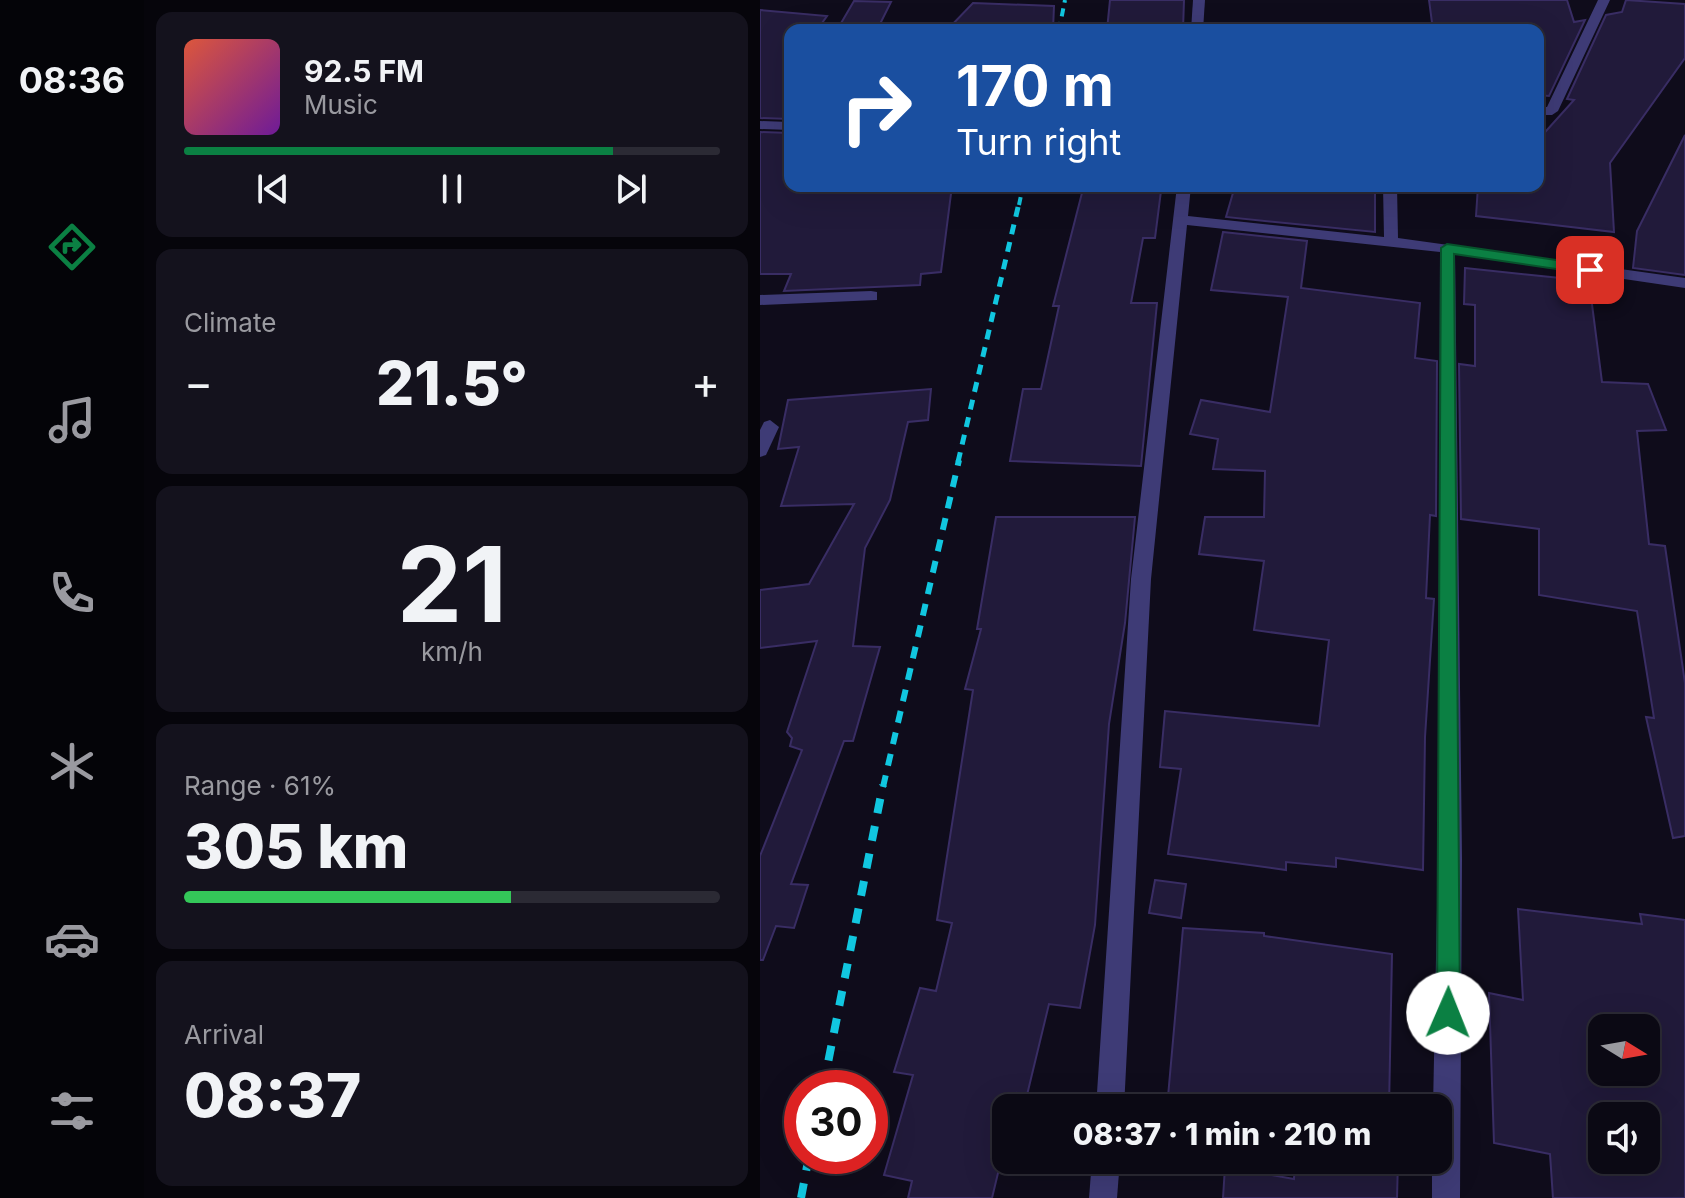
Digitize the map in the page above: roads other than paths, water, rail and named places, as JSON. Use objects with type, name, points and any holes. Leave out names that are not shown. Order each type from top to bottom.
[{"type":"street","points":[[1197,24],[1199,0]]},
{"type":"street","points":[[1544,111],[1552,111],[1604,0]]},
{"type":"street","points":[[760,125],[784,126]]},
{"type":"street","points":[[1111,1094],[1141,579],[1183,192]]},
{"type":"street","points":[[1390,192],[1391,242]]},
{"type":"street","points":[[1181,220],[1447,248],[1685,283]]},
{"type":"street","points":[[1446,1198],[1450,859],[1447,248]]},
{"type":"street","points":[[760,300],[871,296]]},
{"type":"street","points":[[760,450],[770,427]]},
{"type":"street","points":[[1103,1198],[1105,1174]]},
{"type":"railway","points":[[1060,24],[1065,0]]},
{"type":"railway","points":[[1019,205],[1022,192]]},
{"type":"railway","points":[[958,462],[1019,203]]},
{"type":"railway","points":[[883,787],[959,460]]},
{"type":"railway","points":[[827,1070],[883,785]]},
{"type":"railway","points":[[801,1198],[806,1174]]}]
